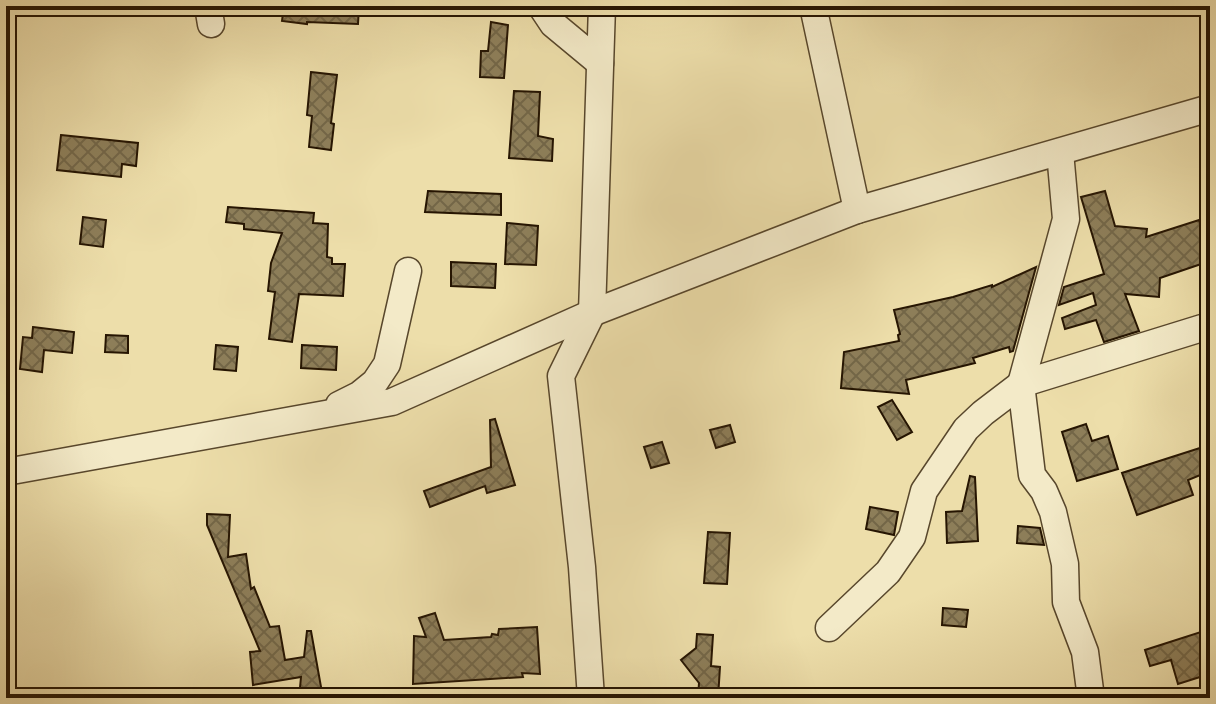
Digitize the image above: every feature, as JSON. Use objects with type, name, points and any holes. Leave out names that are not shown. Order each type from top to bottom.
[{"type":"street","points":[[541,6],[553,24],[600,63]]},
{"type":"street","points":[[591,698],[582,567],[561,376],[592,313],[602,6]]},
{"type":"street","points":[[813,6],[857,210]]},
{"type":"street","points":[[6,472],[392,402],[592,313],[857,210],[1210,108]]},
{"type":"street","points":[[1060,152],[1066,219],[1021,384],[1032,475],[1044,491],[1053,512],[1065,564],[1066,602],[1085,652],[1091,698]]},
{"type":"street","points":[[319,415],[359,395],[375,382],[387,364],[408,271]]},
{"type":"street","points":[[829,628],[888,572],[912,537],[924,491],[966,429],[1021,384],[1202,328]]},
{"type":"street","points":[[387,364],[395,375],[406,381],[438,382]]},
{"type":"building","points":[[284,6],[359,6],[358,24],[282,21]]},
{"type":"building","points":[[491,22],[508,25],[504,78],[480,77],[481,51],[488,51]]},
{"type":"building","points":[[311,72],[337,75],[331,150],[309,147],[312,116],[307,115]]},
{"type":"building","points":[[514,91],[540,92],[538,136],[553,139],[552,161],[509,158]]},
{"type":"building","points":[[61,135],[138,143],[136,166],[122,164],[121,177],[57,170]]},
{"type":"building","points":[[428,191],[501,194],[501,215],[425,212]]},
{"type":"building","points":[[1105,191],[1115,226],[1147,229],[1146,237],[1199,220],[1206,240],[1210,239],[1210,261],[1160,278],[1159,297],[1125,294],[1139,331],[1104,342],[1096,320],[1065,329],[1062,318],[1096,305],[1093,293],[1059,305],[1064,287],[1104,274],[1081,197]]},
{"type":"building","points":[[228,207],[314,213],[313,223],[328,224],[327,257],[332,258],[332,264],[345,264],[343,296],[299,294],[292,342],[269,339],[275,292],[268,291],[271,263],[282,233],[244,229],[244,224],[226,222]]},
{"type":"building","points":[[83,217],[106,220],[103,247],[80,244]]},
{"type":"building","points":[[507,223],[538,226],[536,265],[505,264]]},
{"type":"building","points":[[451,262],[496,264],[495,288],[451,286]]},
{"type":"building","points":[[1036,267],[1013,351],[1010,352],[1009,347],[973,358],[975,363],[906,380],[909,394],[841,388],[844,352],[899,341],[894,310],[992,287]]},
{"type":"building","points":[[33,327],[74,332],[72,353],[44,350],[42,372],[20,369],[23,337],[32,338]]},
{"type":"building","points":[[106,335],[128,336],[128,353],[105,352]]},
{"type":"building","points":[[216,345],[238,347],[236,371],[214,369]]},
{"type":"building","points":[[302,345],[337,347],[336,370],[301,368]]},
{"type":"building","points":[[892,400],[912,432],[897,440],[878,407]]},
{"type":"building","points":[[495,419],[515,485],[487,493],[485,486],[430,507],[424,491],[491,467],[490,420]]},
{"type":"building","points":[[1086,424],[1092,441],[1108,436],[1118,469],[1077,481],[1062,432]]},
{"type":"building","points":[[730,425],[735,442],[716,448],[710,430]]},
{"type":"building","points":[[662,442],[669,463],[651,468],[644,447]]},
{"type":"building","points":[[1203,447],[1210,471],[1188,480],[1193,495],[1137,515],[1122,473]]},
{"type":"building","points":[[970,476],[975,477],[978,541],[947,543],[946,512],[962,511]]},
{"type":"building","points":[[870,507],[898,512],[894,535],[866,529]]},
{"type":"building","points":[[207,514],[230,515],[228,557],[246,554],[251,589],[254,587],[270,627],[279,626],[285,660],[304,657],[307,631],[311,631],[323,698],[299,698],[301,677],[253,685],[250,652],[260,651],[207,525]]},
{"type":"building","points":[[1018,526],[1040,528],[1044,545],[1017,543]]},
{"type":"building","points":[[708,532],[730,533],[727,584],[704,583]]},
{"type":"building","points":[[943,608],[968,610],[966,627],[942,625]]},
{"type":"building","points":[[435,613],[444,640],[491,637],[492,634],[498,635],[499,629],[537,627],[540,674],[522,673],[523,677],[413,684],[414,636],[426,637],[419,618]]},
{"type":"building","points":[[1210,629],[1210,668],[1201,670],[1203,676],[1178,684],[1171,660],[1150,666],[1145,650]]},
{"type":"building","points":[[697,634],[713,635],[711,666],[720,667],[718,698],[698,698],[699,683],[681,660],[696,648]]}]
